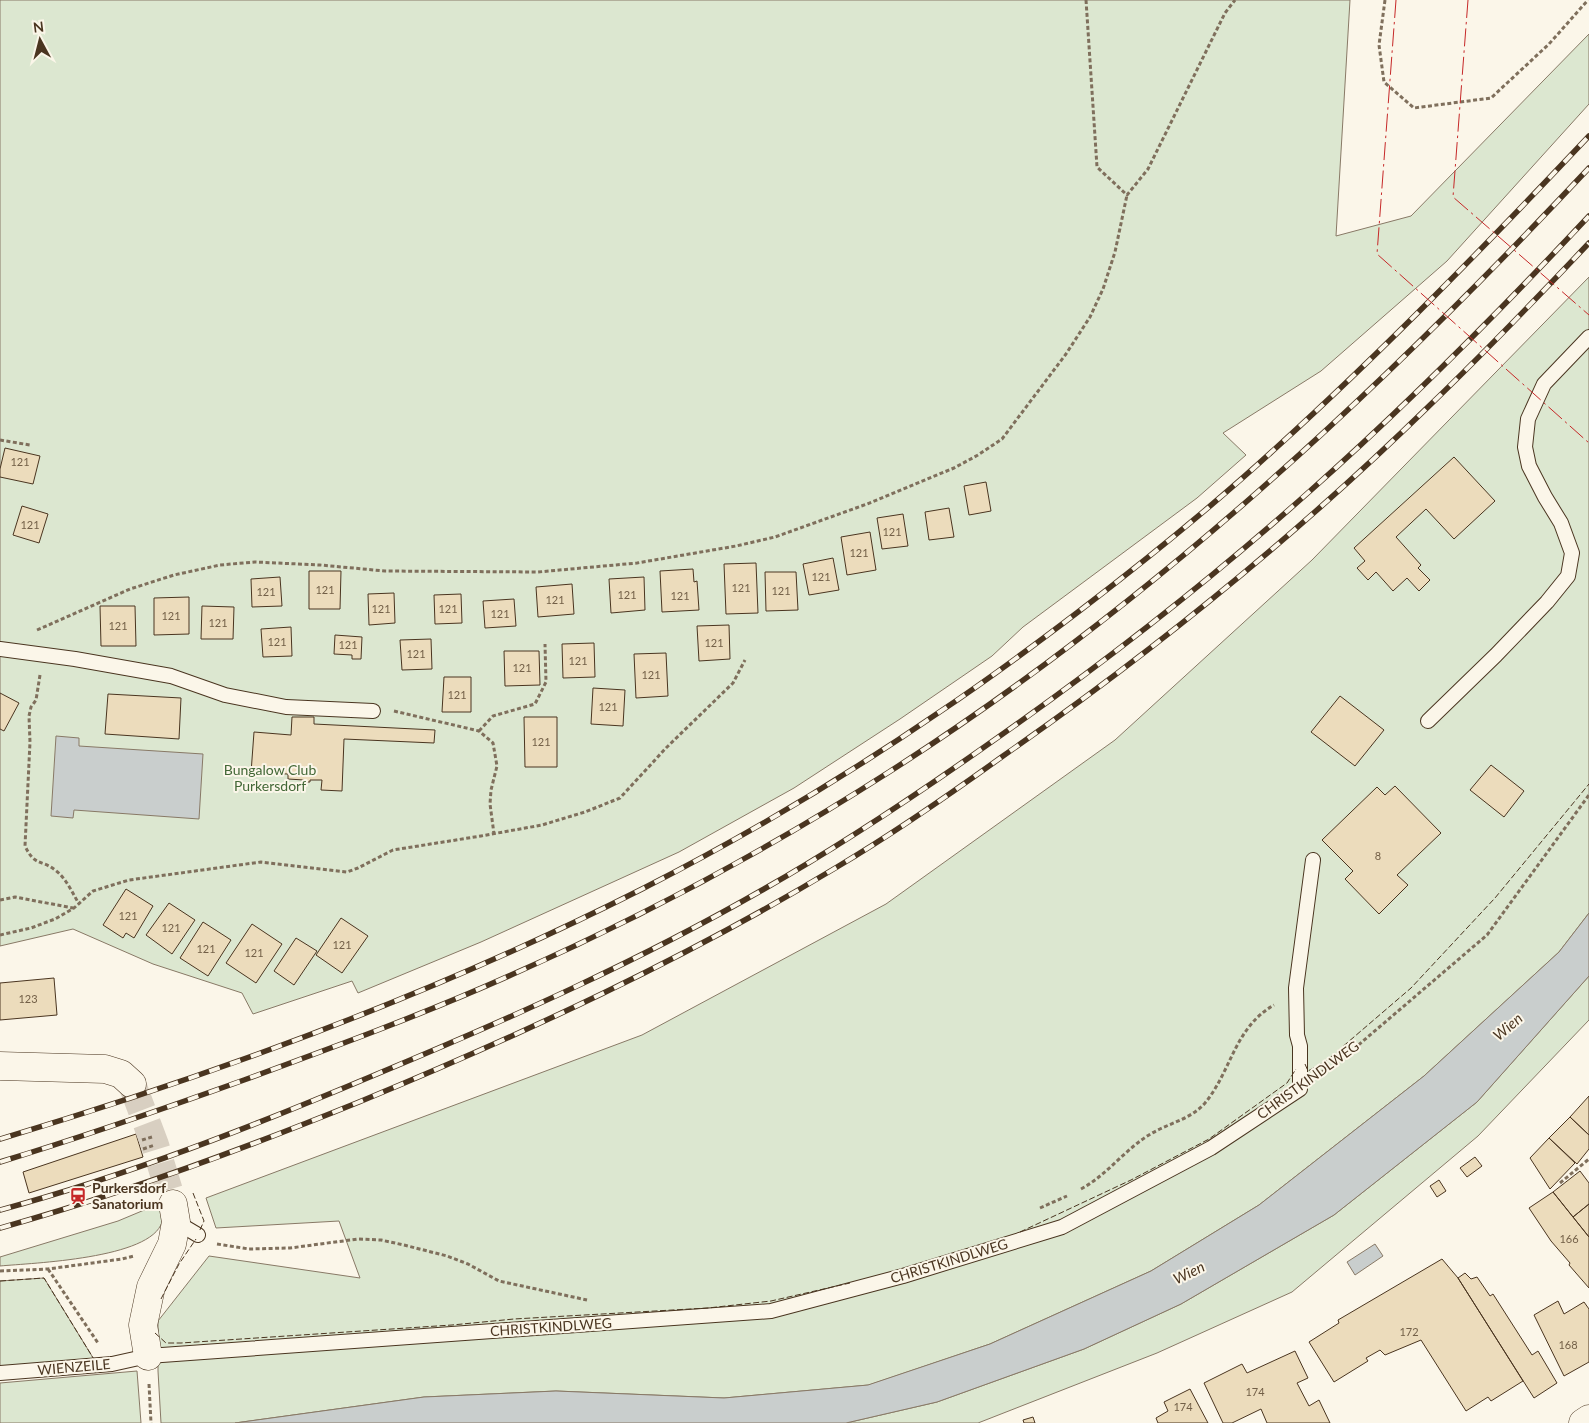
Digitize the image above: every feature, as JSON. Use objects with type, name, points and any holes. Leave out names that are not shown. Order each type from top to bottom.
[{"type":"street","points":[[0,1066],[105,1069],[122,1074],[132,1084]]},
{"type":"street","points":[[148,1356],[142,1325],[151,1287],[180,1226]]},
{"type":"street","points":[[1583,1423],[1589,1419]]},
{"type":"lane","points":[[1428,721],[1496,655],[1547,602],[1568,576],[1572,553],[1564,531],[1529,466],[1525,447],[1528,419],[1544,384],[1589,337]]},
{"type":"lane","points":[[0,649],[171,676],[225,695],[286,707],[372,711]]},
{"type":"lane","points":[[1300,1089],[1300,1046],[1297,1035],[1296,988],[1313,860]]},
{"type":"lane","name":"CHRISTKINDLWEG","points":[[148,1356],[771,1311],[903,1276],[1062,1227],[1211,1148],[1300,1089]]},
{"type":"lane","name":"WIENZEILE","points":[[0,1373],[112,1364],[148,1356]]},
{"type":"path","points":[[1086,0],[1097,167],[1127,195]]},
{"type":"path","points":[[30,634],[130,589],[220,565],[255,562],[385,571],[538,572],[637,563],[718,549],[775,537],[868,504],[954,468],[1002,439],[1066,354],[1090,317],[1103,289],[1115,252],[1127,195],[1148,169],[1225,13],[1235,0]]},
{"type":"path","points":[[1385,0],[1379,45],[1384,82],[1414,108],[1490,98],[1549,44],[1588,0]]},
{"type":"path","points":[[0,440],[30,444]]},
{"type":"path","points":[[478,731],[493,716],[535,704],[546,682],[545,644]]},
{"type":"path","points":[[40,655],[39,689],[29,716],[30,742],[25,846],[36,862],[55,870],[62,876],[79,904]]},
{"type":"path","points":[[0,935],[31,928],[55,919],[74,908],[93,891],[129,880],[261,862],[347,872],[393,850],[542,825],[585,812],[620,798],[652,762],[733,683],[745,660]]},
{"type":"path","points":[[372,711],[410,713],[432,721],[478,731],[489,737],[495,750],[497,766],[491,790],[490,804],[494,834]]},
{"type":"path","name":"CHRISTKINDLWEG","points":[[1300,1089],[1349,1053],[1487,934],[1589,795]]},
{"type":"path","points":[[0,900],[15,897],[74,908]]},
{"type":"path","points":[[1080,1190],[1094,1182],[1142,1140],[1155,1131],[1193,1114],[1204,1104],[1215,1089],[1243,1034],[1259,1014],[1274,1005],[1296,1005]]},
{"type":"path","points":[[142,1140],[152,1137]]},
{"type":"path","points":[[143,1149],[155,1145]]},
{"type":"path","points":[[1560,1183],[1589,1159]]},
{"type":"path","points":[[1038,1209],[1072,1194]]},
{"type":"path","points":[[0,1270],[48,1269],[122,1259],[180,1226],[219,1244],[249,1249],[290,1248],[358,1239],[381,1240],[447,1256],[468,1264],[499,1280],[594,1301]]},
{"type":"path","points":[[48,1269],[112,1364]]},
{"type":"path","points":[[149,1384],[151,1423]]},
{"type":"green space","name":"Bungalow Club Purkersdorf","points":[[0,0],[1350,0],[1336,236],[1411,216],[1589,34],[1589,104],[1447,261],[1321,371],[1223,433],[1246,455],[1197,498],[1023,627],[992,656],[900,719],[794,788],[679,852],[481,942],[358,993],[352,981],[253,1014],[242,993],[153,964],[73,929],[0,946]]},
{"type":"green space","points":[[1589,277],[1589,913],[1559,952],[1424,1076],[1259,1205],[1151,1271],[990,1344],[869,1385],[724,1398],[556,1391],[424,1397],[235,1423],[161,1423],[158,1321],[209,1256],[360,1278],[339,1221],[216,1228],[206,1198],[642,1035],[886,904],[1115,740],[1312,560]]},
{"type":"green space","points":[[1589,976],[1589,1020],[1478,1136],[1292,1292],[1157,1353],[978,1423],[846,1423],[937,1402],[1084,1349],[1181,1304],[1334,1215],[1477,1102]]},
{"type":"green space","points":[[161,1203],[162,1222],[153,1234],[137,1244],[89,1257],[0,1266],[0,1257],[118,1221]]},
{"type":"green space","points":[[44,1278],[95,1361],[0,1369],[0,1281]]},
{"type":"green space","points":[[137,1371],[141,1423],[0,1423],[0,1383]]},
{"type":"water","points":[[56,736],[79,738],[79,746],[203,754],[199,819],[74,810],[73,818],[51,816]]},
{"type":"water","name":"Wien","points":[[1589,913],[1589,976],[1477,1102],[1334,1215],[1181,1304],[1084,1349],[937,1402],[846,1423],[235,1423],[424,1397],[556,1391],[724,1398],[868,1385],[990,1344],[1151,1271],[1259,1205],[1424,1076],[1559,952]]},
{"type":"water","points":[[1375,1244],[1383,1256],[1355,1275],[1347,1262]]},
{"type":"building","points":[[5,448],[40,456],[33,484],[0,477]]},
{"type":"building","points":[[1454,457],[1495,501],[1454,539],[1426,509],[1396,537],[1421,565],[1418,568],[1430,580],[1419,591],[1407,578],[1393,591],[1376,572],[1368,580],[1357,568],[1365,561],[1354,548]]},
{"type":"building","points":[[986,482],[991,511],[969,515],[964,486]]},
{"type":"building","points":[[22,506],[48,514],[39,543],[13,535]]},
{"type":"building","points":[[949,508],[954,537],[929,540],[925,512]]},
{"type":"building","points":[[903,514],[908,546],[882,549],[877,518]]},
{"type":"building","points":[[870,532],[876,570],[847,575],[841,537]]},
{"type":"building","points":[[833,558],[839,590],[809,595],[803,564]]},
{"type":"building","points":[[756,563],[758,613],[726,614],[724,564]]},
{"type":"building","points":[[693,569],[694,582],[697,581],[699,610],[662,612],[660,571]]},
{"type":"building","points":[[309,571],[341,571],[340,609],[309,609]]},
{"type":"building","points":[[765,572],[796,572],[798,610],[766,611]]},
{"type":"building","points":[[280,577],[282,606],[252,607],[251,579]]},
{"type":"building","points":[[644,577],[645,610],[611,613],[609,579]]},
{"type":"building","points":[[572,584],[574,614],[538,617],[536,587]]},
{"type":"building","points":[[394,593],[395,623],[369,625],[368,594]]},
{"type":"building","points":[[461,594],[462,623],[435,624],[434,595]]},
{"type":"building","points":[[189,597],[189,634],[154,635],[154,598]]},
{"type":"building","points":[[514,599],[516,626],[485,628],[483,601]]},
{"type":"building","points":[[100,606],[135,606],[136,646],[101,646]]},
{"type":"building","points":[[202,606],[234,607],[233,639],[201,639]]},
{"type":"building","points":[[729,625],[730,659],[699,661],[697,626]]},
{"type":"building","points":[[291,627],[292,656],[263,657],[261,629]]},
{"type":"building","points":[[335,635],[362,637],[361,659],[352,659],[352,655],[334,654]]},
{"type":"building","points":[[431,639],[432,669],[402,670],[400,640]]},
{"type":"building","points":[[594,643],[595,677],[563,678],[562,644]]},
{"type":"building","points":[[504,651],[539,651],[540,685],[505,686]]},
{"type":"building","points":[[666,653],[668,696],[636,698],[634,654]]},
{"type":"building","points":[[444,677],[471,677],[471,712],[442,712]]},
{"type":"building","points":[[593,688],[625,690],[623,726],[591,724]]},
{"type":"building","points":[[0,693],[19,703],[4,731],[0,729]]},
{"type":"building","points":[[108,694],[181,698],[179,739],[105,734]]},
{"type":"building","points":[[1340,696],[1384,730],[1355,766],[1311,732]]},
{"type":"building","points":[[292,717],[314,717],[314,724],[435,730],[434,743],[344,739],[342,791],[321,790],[322,780],[304,782],[304,780],[288,779],[288,774],[251,773],[254,732],[291,735]]},
{"type":"building","points":[[524,717],[557,717],[557,767],[525,767]]},
{"type":"building","points":[[1491,765],[1524,791],[1504,817],[1470,790]]},
{"type":"building","points":[[1395,786],[1441,833],[1397,875],[1408,885],[1379,914],[1345,879],[1353,871],[1322,840],[1377,787],[1385,795]]},
{"type":"building","points":[[126,889],[153,906],[134,938],[126,933],[123,938],[103,925]]},
{"type":"building","points":[[169,903],[195,920],[172,954],[146,935]]},
{"type":"building","points":[[341,918],[368,936],[342,973],[316,955]]},
{"type":"building","points":[[203,922],[231,940],[208,976],[180,958]]},
{"type":"building","points":[[252,924],[282,944],[256,983],[226,963]]},
{"type":"building","points":[[296,938],[317,951],[294,985],[274,971]]},
{"type":"building","points":[[54,978],[57,1015],[0,1020],[0,983]]},
{"type":"building","points":[[1589,1096],[1589,1135],[1570,1117]]},
{"type":"building","points":[[1570,1117],[1589,1135],[1589,1149],[1577,1164],[1549,1138]]},
{"type":"building","points":[[136,1134],[143,1157],[29,1193],[23,1172]]},
{"type":"building","points":[[1549,1138],[1575,1163],[1550,1189],[1530,1158]]},
{"type":"building","points":[[1475,1157],[1482,1166],[1467,1177],[1460,1168]]},
{"type":"building","points":[[1580,1171],[1589,1183],[1589,1204],[1573,1217],[1553,1192]]},
{"type":"building","points":[[1439,1180],[1446,1191],[1437,1197],[1430,1186]]},
{"type":"building","points":[[1553,1192],[1589,1237],[1589,1288],[1551,1241],[1529,1208]]},
{"type":"building","points":[[1589,1204],[1589,1237],[1573,1217]]},
{"type":"building","points":[[1442,1259],[1458,1278],[1523,1381],[1491,1401],[1488,1397],[1466,1411],[1421,1340],[1385,1355],[1380,1350],[1366,1358],[1368,1361],[1334,1382],[1309,1342],[1339,1323],[1338,1320]]},
{"type":"building","points":[[1465,1273],[1471,1279],[1477,1277],[1490,1296],[1493,1294],[1532,1355],[1538,1351],[1557,1383],[1534,1398],[1458,1278]]},
{"type":"building","points":[[1558,1301],[1564,1314],[1584,1302],[1589,1309],[1589,1362],[1564,1376],[1534,1315]]},
{"type":"building","points":[[1295,1351],[1308,1378],[1297,1383],[1309,1406],[1319,1400],[1330,1423],[1267,1423],[1261,1409],[1232,1423],[1223,1423],[1204,1383],[1242,1364],[1247,1373]]},
{"type":"building","points":[[1190,1389],[1208,1423],[1158,1423],[1156,1418],[1168,1411],[1164,1402]]},
{"type":"building","points":[[1033,1417],[1035,1423],[1024,1423],[1023,1420]]},
{"type":"tunnel","points":[[132,1084],[155,1145],[173,1204]]},
{"type":"railway","points":[[0,1139],[164,1087],[245,1058],[327,1028],[487,962],[565,927],[680,869],[793,806],[866,761],[956,701],[1043,638],[1154,552],[1229,490],[1318,410],[1397,333],[1589,136]]},
{"type":"railway","points":[[0,1162],[244,1080],[379,1030],[478,989],[560,953],[657,906],[798,828],[889,772],[985,707],[1079,639],[1170,567],[1258,492],[1344,414],[1427,334],[1589,168]]},
{"type":"railway","points":[[0,1210],[96,1181],[238,1131],[476,1032],[573,988],[669,941],[792,873],[900,804],[1023,720],[1190,593],[1271,526],[1418,391],[1522,287],[1589,216]]},
{"type":"railway","points":[[0,1228],[91,1201],[226,1154],[359,1102],[481,1050],[662,964],[780,901],[858,854],[942,799],[1059,716],[1224,590],[1328,500],[1429,406],[1589,243]]},
{"type":"fence","points":[[1305,1064],[1308,1071],[1326,1061],[1411,988],[1495,898],[1589,784]]},
{"type":"fence","points":[[1020,1232],[1131,1180],[1209,1139],[1287,1083],[1296,1069]]},
{"type":"fence","points":[[193,1193],[204,1221],[199,1232]]},
{"type":"fence","points":[[161,1299],[179,1264],[196,1239]]},
{"type":"fence","points":[[0,1281],[44,1278],[95,1361]]},
{"type":"fence","points":[[155,1333],[166,1343],[181,1343],[452,1325],[514,1319],[708,1308],[771,1301],[850,1283]]},
{"type":"power","points":[[1396,0],[1377,254],[1589,443]]},
{"type":"power","points":[[1468,0],[1453,197],[1589,315]]},
{"type":"place","name":"Purkersdorf Sanatorium","points":[[78,1196]]}]
